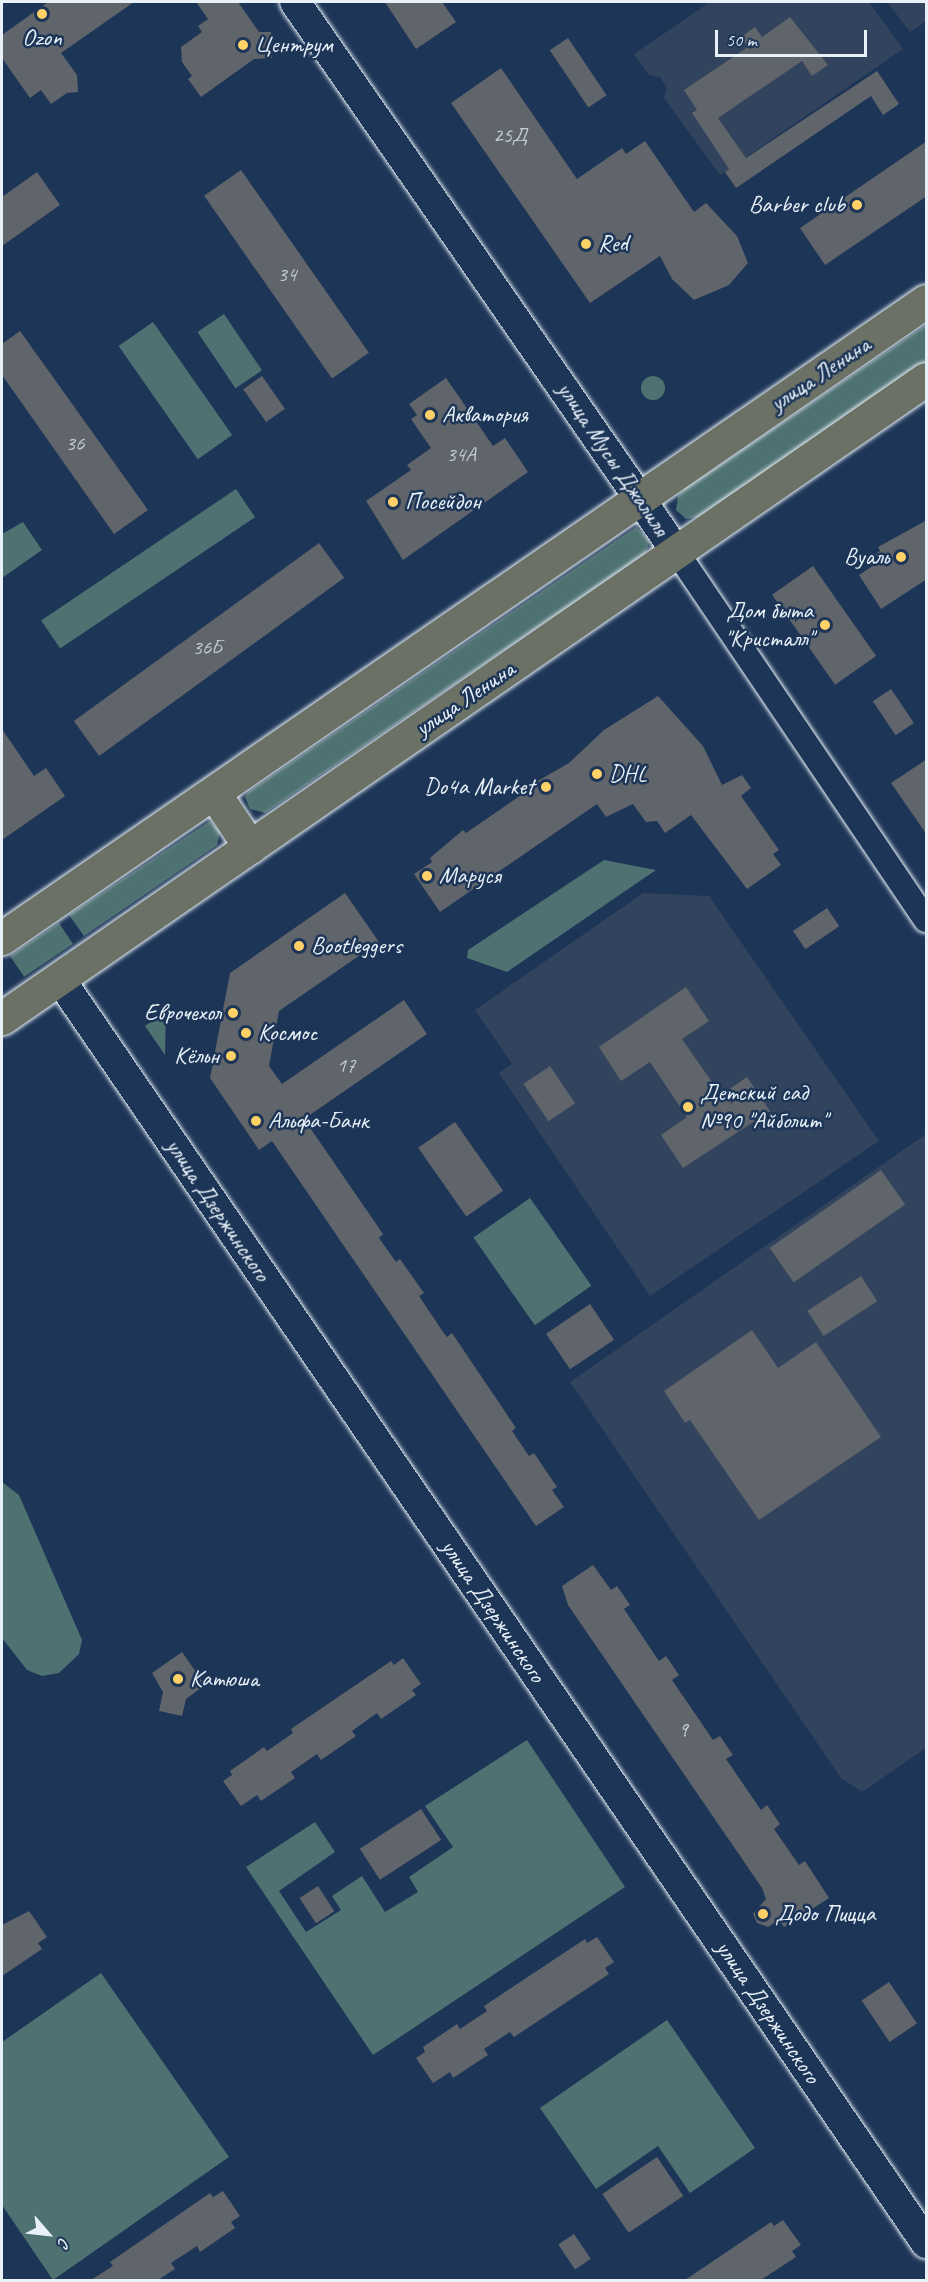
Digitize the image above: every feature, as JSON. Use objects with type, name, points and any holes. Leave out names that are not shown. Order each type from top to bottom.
[{"type":"main road","name":"улица Ленина","points":[[2,938],[927,301]]},
{"type":"main road","name":"улица Ленина","points":[[2,1018],[678,554],[927,379]]},
{"type":"main road","points":[[214,794],[250,847]]},
{"type":"street","name":"улица Мусы Джалиля","points":[[295,2],[640,498],[927,920]]},
{"type":"street","name":"улица Дзержинского","points":[[58,978],[927,2243]]},
{"type":"shaded area","points":[[710,2],[869,2],[903,49],[720,175],[664,98],[667,88],[660,77],[649,75],[634,54]]},
{"type":"shaded area","points":[[887,2],[926,2],[926,21],[910,32]]},
{"type":"shaded area","name":"Детский сад №90 \"Айболит\"","points":[[643,893],[709,896],[879,1141],[650,1296],[499,1073],[512,1064],[475,1010]]},
{"type":"shaded area","points":[[926,1134],[926,1748],[862,1792],[841,1778],[570,1382]]},
{"type":"green space","points":[[224,314],[262,370],[235,388],[197,332]]},
{"type":"green space","points":[[153,322],[232,435],[198,459],[119,346]]},
{"type":"green space","points":[[926,325],[926,362],[703,516],[686,519],[676,510],[678,496],[686,488]]},
{"type":"green space","points":[[653,376],[661,380],[665,388],[661,396],[653,400],[645,396],[641,388],[645,380]]},
{"type":"green space","points":[[236,489],[255,517],[60,649],[41,620]]},
{"type":"green space","points":[[23,522],[42,550],[2,578],[2,534]]},
{"type":"green space","points":[[636,527],[650,541],[645,554],[265,813],[250,809],[245,797],[248,792]]},
{"type":"green space","points":[[210,821],[220,832],[217,845],[84,936],[69,915]]},
{"type":"green space","points":[[604,860],[656,870],[507,972],[467,958],[468,950]]},
{"type":"green space","points":[[59,923],[73,944],[24,977],[10,956]]},
{"type":"green space","points":[[166,1012],[165,1055],[145,1026]]},
{"type":"green space","points":[[530,1198],[591,1286],[535,1325],[473,1238]]},
{"type":"green space","points":[[2,1482],[19,1495],[82,1640],[79,1654],[59,1673],[42,1676],[27,1670],[2,1638]]},
{"type":"green space","points":[[527,1740],[625,1887],[373,2055],[246,1867],[315,1822],[335,1852],[279,1891],[306,1932],[341,1910],[332,1896],[362,1876],[385,1912],[418,1892],[409,1877],[453,1847],[425,1806]]},
{"type":"green space","points":[[101,1973],[229,2157],[53,2280],[2,2205],[2,2042]]},
{"type":"green space","points":[[667,2020],[755,2148],[690,2193],[658,2146],[596,2189],[540,2108]]},
{"type":"building","points":[[48,2],[134,2],[61,53],[77,75],[78,92],[67,93],[51,104],[41,90],[30,98],[2,58],[2,35]]},
{"type":"building","points":[[196,2],[238,2],[259,32],[271,32],[272,58],[254,59],[201,97],[188,79],[192,76],[182,62],[181,47],[202,32],[198,26],[208,19]]},
{"type":"building","points":[[385,2],[442,2],[456,22],[416,49]]},
{"type":"building","points":[[790,17],[828,65],[812,76],[802,61],[718,118],[746,158],[877,71],[899,104],[883,115],[871,96],[736,188],[725,172],[729,169],[692,113],[697,110],[684,90],[748,47],[741,37],[755,27],[762,37]]},
{"type":"building","points":[[568,38],[607,95],[588,108],[550,50]]},
{"type":"building","points":[[501,68],[577,179],[622,148],[626,154],[645,141],[694,212],[706,203],[737,236],[748,263],[729,285],[694,300],[672,279],[660,256],[590,303],[451,103]]},
{"type":"building","points":[[927,141],[927,196],[825,265],[800,228]]},
{"type":"building","points":[[241,170],[369,353],[332,378],[204,196]]},
{"type":"building","points":[[37,172],[60,205],[2,246],[2,197]]},
{"type":"building","points":[[20,331],[148,510],[114,534],[2,375],[2,344]]},
{"type":"building","points":[[262,376],[285,409],[266,422],[243,389]]},
{"type":"building","points":[[446,378],[493,446],[505,438],[528,472],[403,560],[366,501],[411,470],[407,465],[431,448],[411,419],[417,415],[409,404]]},
{"type":"building","points":[[927,520],[927,579],[881,609],[859,575],[874,565],[870,558],[880,551],[878,547]]},
{"type":"building","points":[[319,543],[344,578],[99,756],[74,721]]},
{"type":"building","name":"Дом быта \"Кристалл\"","points":[[813,566],[876,656],[835,685],[772,595]]},
{"type":"building","points":[[891,689],[914,723],[896,735],[873,701]]},
{"type":"building","points":[[658,696],[703,746],[722,785],[742,775],[751,788],[741,796],[779,850],[773,854],[781,865],[747,889],[691,815],[665,833],[657,821],[646,822],[633,804],[606,817],[597,804],[440,912],[414,874],[432,862],[430,858],[463,830],[466,833],[524,793],[522,790],[569,763],[604,730]]},
{"type":"building","points":[[2,729],[34,776],[46,768],[65,796],[2,840]]},
{"type":"building","points":[[927,759],[927,835],[891,783]]},
{"type":"building","points":[[345,893],[379,942],[279,1011],[269,1066],[282,1084],[404,1000],[427,1034],[304,1119],[383,1234],[379,1238],[396,1262],[400,1259],[424,1293],[419,1296],[441,1329],[447,1337],[452,1333],[516,1428],[512,1431],[529,1456],[534,1453],[557,1487],[552,1490],[564,1507],[536,1526],[272,1141],[259,1150],[210,1078],[230,973]]},
{"type":"building","points":[[827,908],[839,926],[805,949],[793,931]]},
{"type":"building","points":[[686,987],[709,1021],[682,1039],[721,1095],[747,1077],[770,1111],[683,1168],[661,1135],[687,1117],[650,1062],[621,1081],[599,1047]]},
{"type":"building","points":[[550,1066],[575,1103],[549,1121],[523,1084]]},
{"type":"building","points":[[455,1122],[503,1191],[466,1217],[418,1148]]},
{"type":"building","points":[[881,1170],[905,1204],[794,1282],[770,1248]]},
{"type":"building","points":[[861,1276],[877,1301],[824,1336],[807,1311]]},
{"type":"building","points":[[590,1304],[614,1340],[570,1369],[546,1334]]},
{"type":"building","points":[[752,1330],[778,1368],[816,1342],[881,1437],[759,1520],[690,1420],[685,1423],[664,1391]]},
{"type":"building","points":[[593,1565],[611,1590],[617,1586],[630,1605],[624,1609],[659,1661],[666,1656],[679,1675],[672,1680],[713,1740],[720,1736],[733,1755],[726,1759],[761,1810],[767,1805],[780,1824],[774,1829],[799,1865],[805,1861],[829,1898],[784,1927],[779,1920],[768,1927],[757,1923],[753,1914],[766,1899],[762,1888],[568,1605],[562,1586]]},
{"type":"building","name":"Катюша","points":[[182,1652],[205,1685],[186,1699],[182,1716],[159,1711],[163,1692],[152,1673]]},
{"type":"building","points":[[403,1658],[421,1684],[412,1690],[416,1695],[381,1719],[377,1713],[352,1731],[356,1736],[321,1760],[317,1754],[291,1772],[295,1778],[261,1801],[257,1795],[241,1806],[223,1781],[232,1775],[230,1771],[264,1747],[267,1751],[293,1733],[291,1729],[391,1661],[394,1665]]},
{"type":"building","points":[[421,1809],[441,1840],[380,1880],[360,1849]]},
{"type":"building","points":[[318,1886],[334,1911],[316,1923],[300,1898]]},
{"type":"building","points":[[29,1911],[47,1937],[38,1943],[42,1949],[2,1976],[2,1925]]},
{"type":"building","points":[[597,1937],[614,1962],[605,1968],[609,1974],[514,2037],[510,2032],[484,2049],[488,2055],[453,2078],[450,2072],[433,2083],[416,2058],[425,2052],[423,2047],[457,2024],[460,2029],[487,2011],[484,2006],[585,1939],[587,1943]]},
{"type":"building","points":[[889,1982],[917,2023],[890,2042],[862,2000]]},
{"type":"building","points":[[657,2157],[683,2196],[629,2233],[602,2194]]},
{"type":"building","points":[[223,2191],[240,2216],[231,2222],[235,2228],[200,2252],[197,2246],[171,2263],[175,2269],[158,2280],[91,2280],[113,2266],[110,2262],[210,2193],[213,2197]]},
{"type":"building","points":[[783,2220],[801,2245],[792,2251],[796,2257],[761,2280],[685,2280],[771,2222],[774,2226]]},
{"type":"building","points":[[574,2234],[591,2259],[575,2269],[558,2245]]},
{"type":"place","name":"Ozon","points":[[42,14]]},
{"type":"place","name":"Центрум","points":[[243,45]]},
{"type":"place","name":"Barber club","points":[[857,205]]},
{"type":"place","name":"Red","points":[[586,244]]},
{"type":"place","name":"Акватория","points":[[430,415]]},
{"type":"place","name":"Посейдон","points":[[393,502]]},
{"type":"place","name":"Вуаль","points":[[901,557]]},
{"type":"place","name":"Дом быта \"Кристалл\"","points":[[825,625]]},
{"type":"place","name":"DHL","points":[[597,774]]},
{"type":"place","name":"Do4a Market","points":[[546,787]]},
{"type":"place","name":"Маруся","points":[[427,876]]},
{"type":"place","name":"Bootleggers","points":[[299,946]]},
{"type":"place","name":"Еврочехол","points":[[233,1013]]},
{"type":"place","name":"Космос","points":[[246,1033]]},
{"type":"place","name":"Кёльн","points":[[231,1056]]},
{"type":"place","name":"Детский сад №90 \"Айболит\"","points":[[688,1107]]},
{"type":"place","name":"Альфа-Банк","points":[[256,1121]]},
{"type":"place","name":"Катюша","points":[[178,1679]]},
{"type":"place","name":"Додо Пицца","points":[[763,1914]]}]
